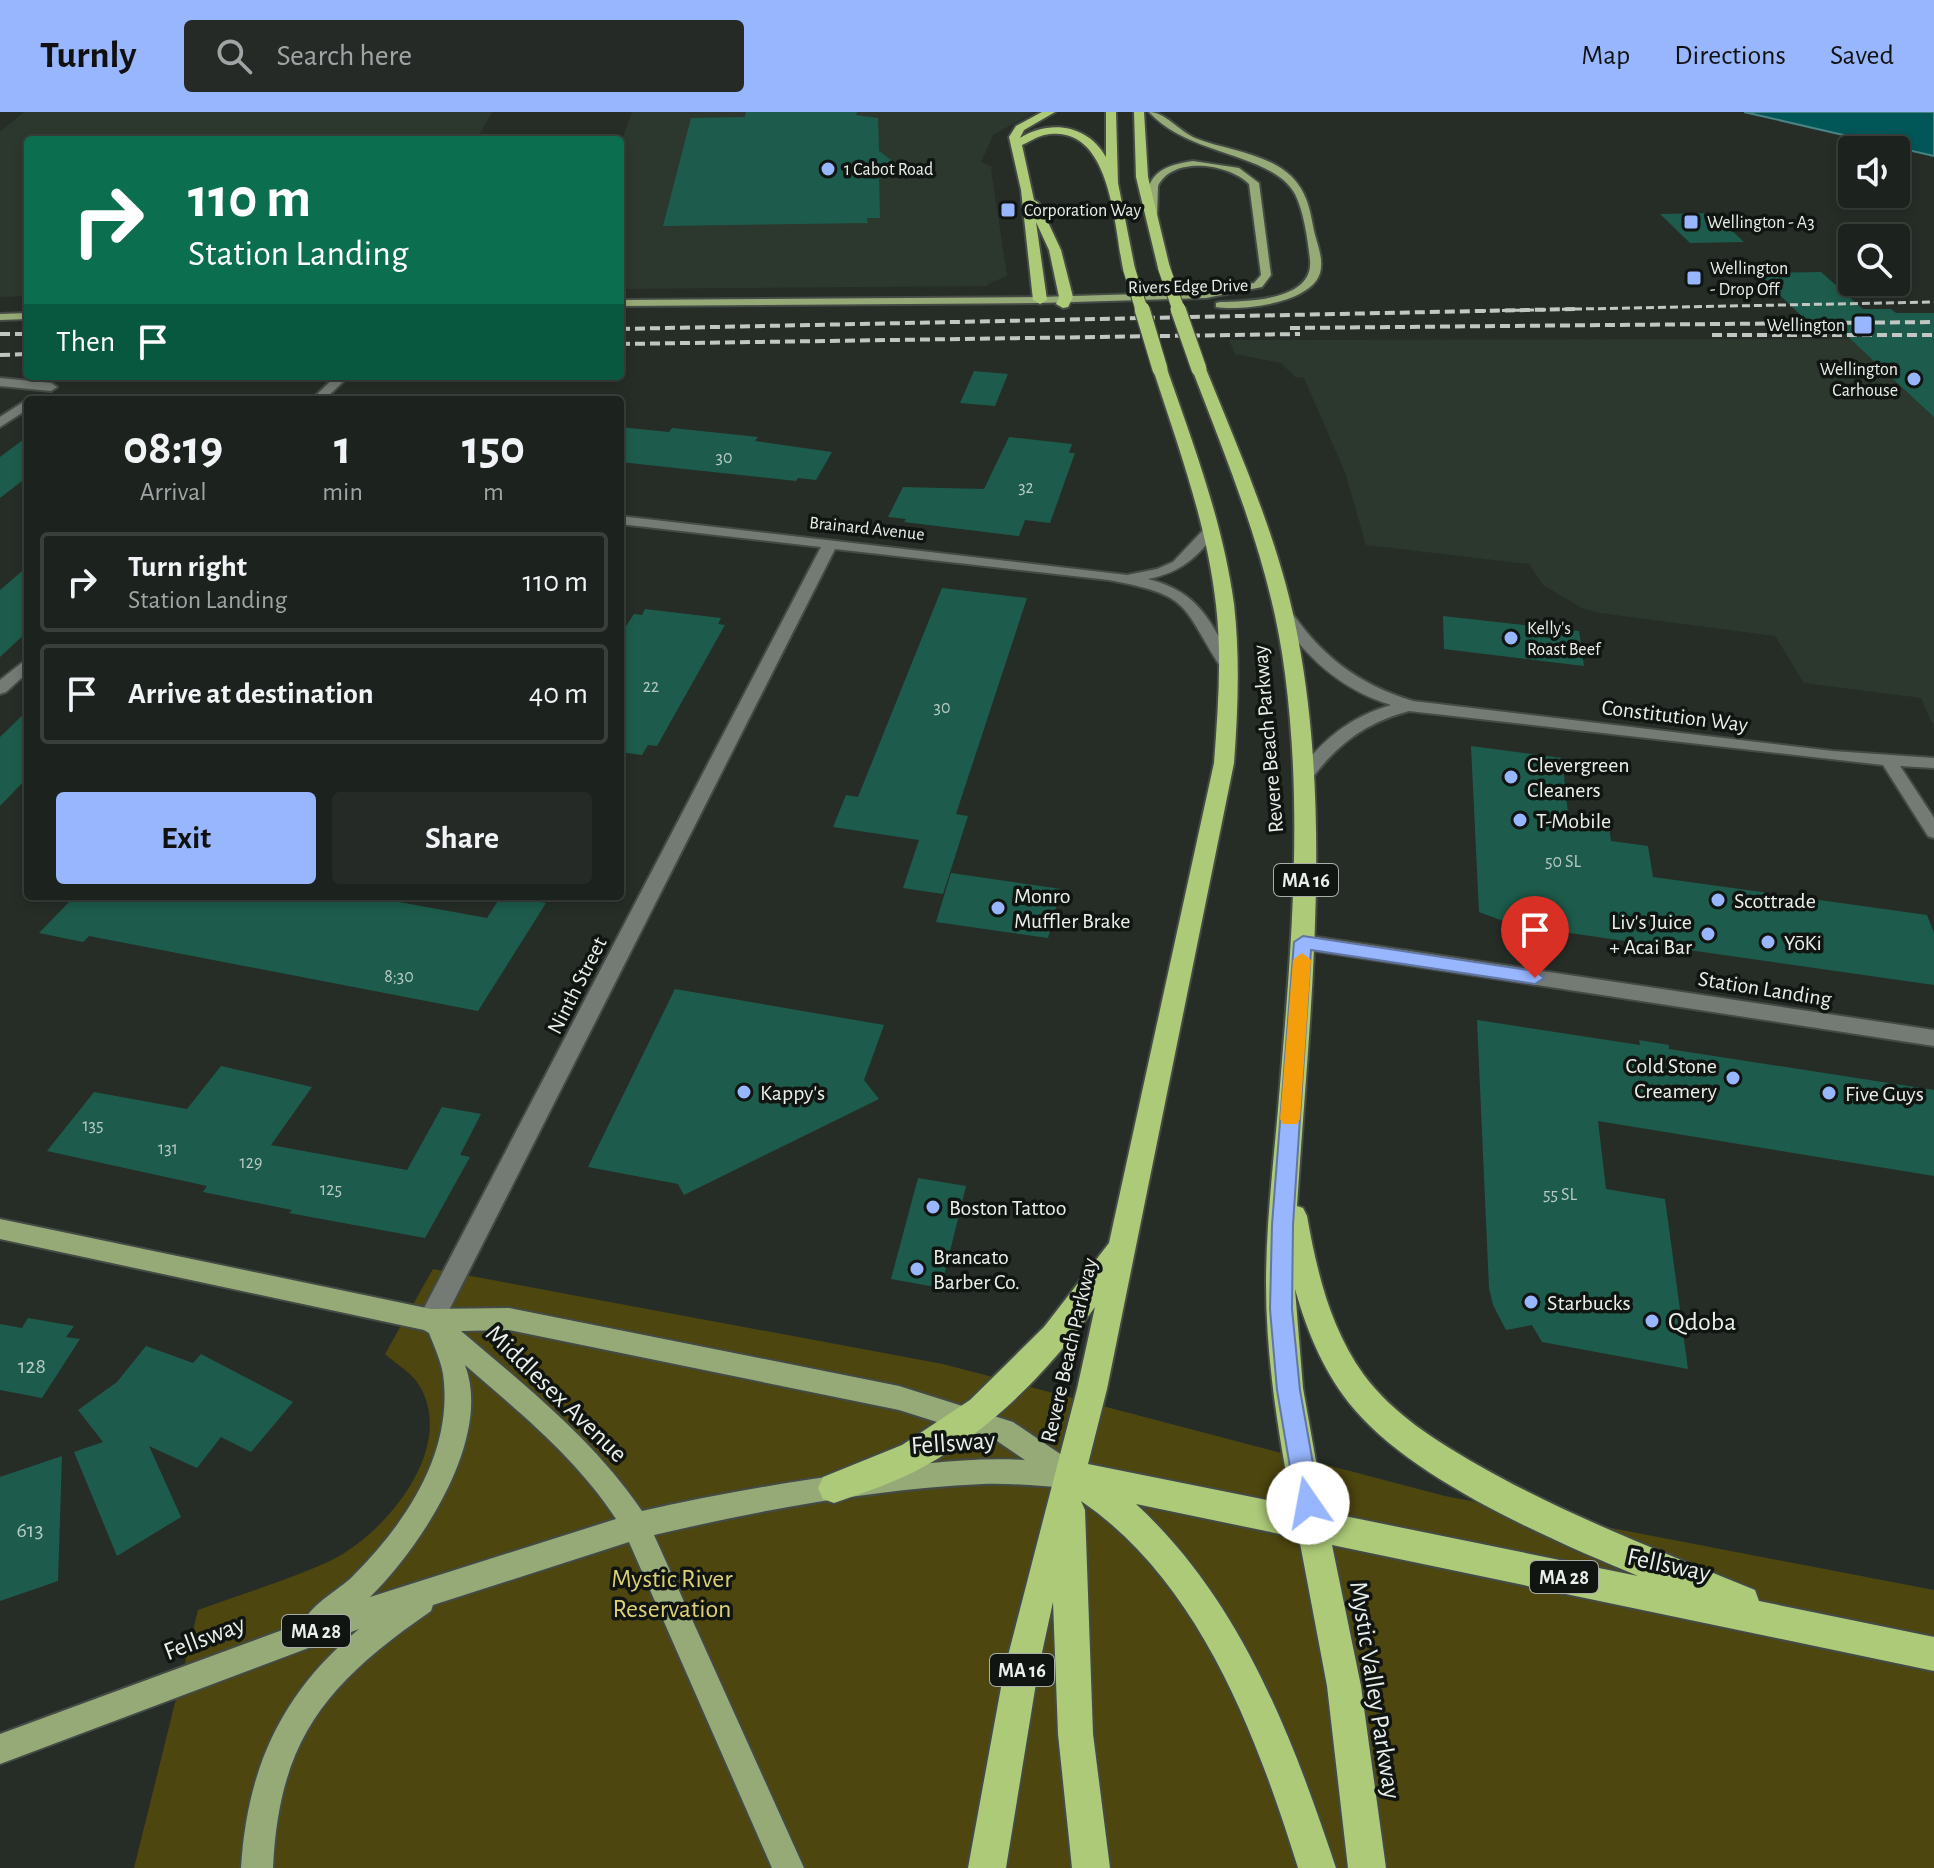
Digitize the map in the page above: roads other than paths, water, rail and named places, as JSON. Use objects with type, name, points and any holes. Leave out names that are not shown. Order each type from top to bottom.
[{"type":"highway","points":[[1040,300],[1027,190],[1014,138],[1016,131],[1050,112]]},
{"type":"highway","name":"Revere Beach Parkway","points":[[1069,1475],[1092,1389],[1219,801],[1225,754],[1228,666],[1223,594],[1210,531],[1129,269],[1112,183],[1111,112]]},
{"type":"highway","name":"Revere Beach Parkway","points":[[1139,112],[1141,166],[1152,227],[1199,369],[1259,526],[1283,610],[1296,682],[1304,777],[1306,859],[1282,1240],[1282,1321],[1289,1390],[1313,1524]]},
{"type":"highway","points":[[1019,152],[1023,139],[1037,133],[1063,131],[1080,135],[1094,147],[1112,183]]},
{"type":"highway","points":[[1027,190],[1055,250],[1065,301]]},
{"type":"highway","points":[[1288,1150],[1297,1241],[1316,1310],[1340,1364],[1371,1406],[1440,1460],[1534,1514],[1604,1548],[1815,1629]]},
{"type":"highway","points":[[834,1488],[902,1462],[968,1419],[1013,1379],[1085,1301],[1124,1241]]},
{"type":"highway","points":[[1069,1475],[1073,1716],[1082,1816],[1091,1868]]},
{"type":"highway","points":[[1069,1475],[1113,1502],[1139,1529],[1167,1560],[1221,1635],[1261,1709],[1317,1868]]},
{"type":"highway","name":"Fellsway","points":[[1069,1475],[1934,1654]]},
{"type":"highway","name":"MA 16","points":[[987,1868],[1021,1671],[1069,1475]]},
{"type":"highway","name":"Mystic Valley Parkway","points":[[1313,1524],[1346,1698],[1367,1868]]},
{"type":"main road","name":"Rivers Edge Drive","points":[[624,303],[1040,300],[1256,303],[1292,292],[1307,283],[1314,274],[1304,208],[1294,184],[1265,165],[1182,137],[1153,112]]},
{"type":"main road","name":"Rivers Edge Drive","points":[[1065,301],[1223,294],[1253,287],[1266,275],[1254,183],[1239,171],[1201,165],[1166,171],[1157,178],[1153,189],[1152,227]]},
{"type":"main road","points":[[0,307],[24,307]]},
{"type":"main road","points":[[0,317],[24,316]]},
{"type":"main road","name":"Middlesex Avenue","points":[[0,1229],[431,1320],[509,1319],[886,1395],[1004,1431],[1069,1475]]},
{"type":"main road","points":[[298,1637],[331,1615],[387,1560],[428,1504],[444,1468],[453,1437],[457,1377],[447,1344],[431,1320]]},
{"type":"main road","name":"Middlesex Avenue","points":[[431,1320],[545,1419],[609,1485],[636,1526],[788,1868]]},
{"type":"main road","name":"Fellsway","points":[[0,1749],[298,1637],[464,1579],[636,1526],[741,1502],[972,1471],[1069,1475]]},
{"type":"main road","points":[[257,1868],[258,1817],[266,1786],[281,1747],[312,1696],[336,1666],[363,1641],[426,1599],[464,1579]]},
{"type":"street","points":[[321,396],[339,380]]},
{"type":"street","points":[[0,382],[51,387],[38,396]]},
{"type":"street","points":[[0,423],[24,406]]},
{"type":"street","name":"Brainard Avenue","points":[[624,520],[1148,580],[1191,605],[1228,666]]},
{"type":"street","points":[[1148,580],[1178,567],[1210,531]]},
{"type":"street","name":"Ninth Street","points":[[431,1320],[830,544]]},
{"type":"street","name":"Constitution Way","points":[[1283,610],[1307,646],[1331,670],[1370,693],[1411,706],[1934,763]]},
{"type":"street","points":[[0,689],[24,667]]},
{"type":"street","name":"Constitution Way","points":[[1304,777],[1338,735],[1372,715],[1411,706]]},
{"type":"street","points":[[1888,760],[1934,832]]},
{"type":"street","name":"Station Landing","points":[[1303,942],[1934,1038]]},
{"type":"water","points":[[1744,112],[1934,112],[1934,156],[1910,150],[1910,136],[1848,136]]},
{"type":"railway","points":[[1504,310],[1934,302]]},
{"type":"railway","points":[[1504,310],[1575,309]]},
{"type":"railway","points":[[624,329],[1504,310]]},
{"type":"railway","points":[[1478,311],[1504,310]]},
{"type":"railway","points":[[1290,328],[1934,322]]},
{"type":"railway","points":[[0,334],[24,334]]},
{"type":"railway","points":[[624,344],[1300,334]]},
{"type":"railway","points":[[1712,335],[1934,335]]},
{"type":"railway","points":[[0,355],[24,354]]},
{"type":"place","name":"1 Cabot Road","points":[[828,169]]},
{"type":"place","name":"Corporation Way","points":[[1008,210]]},
{"type":"place","name":"Wellington - A3","points":[[1691,222]]},
{"type":"place","name":"Wellington - Drop Off","points":[[1694,278]]},
{"type":"place","name":"Wellington","points":[[1863,325]]},
{"type":"place","name":"Wellington Carhouse","points":[[1914,379]]},
{"type":"place","name":"Kelly's Roast Beef","points":[[1511,638]]},
{"type":"place","name":"Clevergreen Cleaners","points":[[1511,777]]},
{"type":"place","name":"T-Mobile","points":[[1520,820]]},
{"type":"place","name":"Scottrade","points":[[1718,900]]},
{"type":"place","name":"Monro Muffler Brake","points":[[998,908]]},
{"type":"place","name":"Liv's Juice + Acai Bar","points":[[1708,934]]},
{"type":"place","name":"YōKi","points":[[1768,942]]},
{"type":"place","name":"Cold Stone Creamery","points":[[1733,1078]]},
{"type":"place","name":"Kappy's","points":[[744,1092]]},
{"type":"place","name":"Five Guys","points":[[1829,1093]]},
{"type":"place","name":"Boston Tattoo","points":[[933,1207]]},
{"type":"place","name":"Brancato Barber Co.","points":[[917,1269]]},
{"type":"place","name":"Starbucks","points":[[1531,1302]]},
{"type":"place","name":"Qdoba","points":[[1652,1321]]},
{"type":"park label","name":"Mystic River Reservation","points":[[672,1593]]}]
